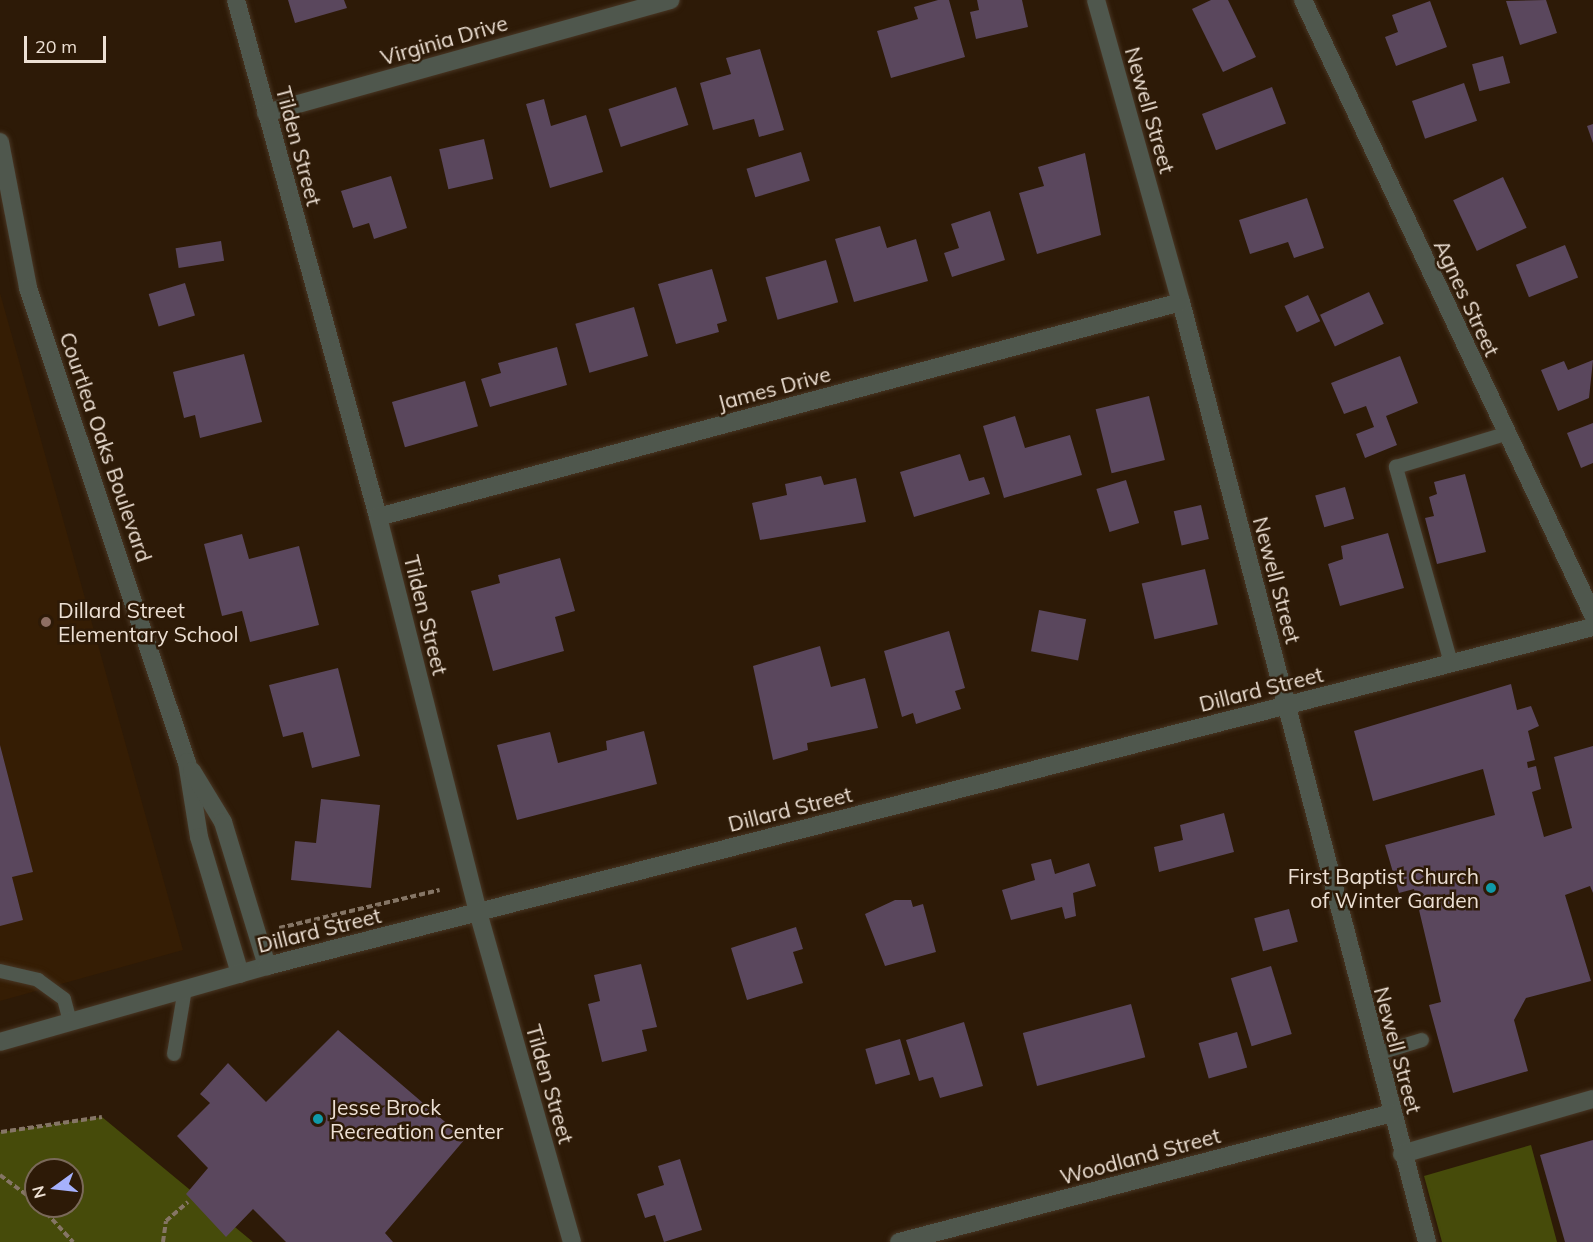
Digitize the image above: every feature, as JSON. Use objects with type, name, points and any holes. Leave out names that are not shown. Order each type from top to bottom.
[{"type":"street","name":"Tilden Street","points":[[236,0],[378,517],[478,912],[572,1242]]},
{"type":"street","name":"Virginia Drive","points":[[266,113],[670,0]]},
{"type":"street","name":"Newell Street","points":[[1096,0],[1181,302],[1402,1154],[1427,1242]]},
{"type":"street","name":"Agnes Street","points":[[1303,0],[1593,615]]},
{"type":"street","name":"Courtlea Oaks Boulevard","points":[[0,142],[28,288],[187,762],[200,837],[240,974]]},
{"type":"street","name":"James Drive","points":[[378,517],[1181,302]]},
{"type":"street","name":"Dillard Street","points":[[0,1042],[267,966],[1593,627]]},
{"type":"street","name":"Courtlea Oaks Boulevard","points":[[187,762],[223,822],[267,966]]},
{"type":"street","points":[[1402,1154],[1593,1099]]},
{"type":"street","name":"Woodland Street","points":[[899,1242],[1392,1113]]},
{"type":"lane","points":[[1452,663],[1396,467],[1506,434]]},
{"type":"lane","points":[[0,971],[38,980],[64,999],[70,1022]]},
{"type":"lane","points":[[174,1054],[185,989]]},
{"type":"lane","points":[[1376,1054],[1422,1040]]},
{"type":"path","points":[[279,928],[440,890]]},
{"type":"path","points":[[0,1133],[102,1117]]},
{"type":"path","points":[[0,1175],[24,1193]]},
{"type":"path","points":[[164,1242],[166,1221],[188,1203]]},
{"type":"path","points":[[51,1218],[74,1242]]},
{"type":"shaded area","name":"Dillard Street Elementary School","points":[[0,293],[183,950],[0,1001]]},
{"type":"green space","points":[[102,1117],[253,1242],[0,1242],[0,1132]]},
{"type":"green space","points":[[1531,1145],[1557,1242],[1442,1242],[1424,1176]]},
{"type":"building","points":[[288,0],[344,0],[347,8],[295,23]]},
{"type":"building","points":[[938,0],[949,0],[965,57],[891,78],[877,31],[918,19],[914,7]]},
{"type":"building","points":[[977,0],[1022,0],[1028,27],[976,39],[970,12],[979,10]]},
{"type":"building","points":[[1211,0],[1228,0],[1256,57],[1223,72],[1192,9]]},
{"type":"building","points":[[1546,0],[1557,33],[1520,45],[1506,1]]},
{"type":"building","points":[[1430,1],[1447,47],[1396,66],[1385,37],[1398,32],[1392,15]]},
{"type":"building","points":[[760,49],[784,130],[759,137],[754,119],[713,130],[700,83],[731,74],[726,58]]},
{"type":"building","points":[[1503,56],[1510,83],[1479,91],[1472,64]]},
{"type":"building","points":[[1464,83],[1477,121],[1425,139],[1412,101]]},
{"type":"building","points":[[676,87],[688,125],[621,147],[608,109]]},
{"type":"building","points":[[1272,87],[1286,123],[1216,150],[1202,114]]},
{"type":"building","points":[[544,99],[551,126],[586,115],[603,172],[550,188],[526,104]]},
{"type":"building","points":[[1593,124],[1593,143],[1587,126]]},
{"type":"building","points":[[484,139],[493,179],[448,189],[439,149]]},
{"type":"building","points":[[801,152],[810,181],[755,197],[746,169]]},
{"type":"building","points":[[1085,153],[1101,235],[1037,254],[1019,193],[1044,186],[1038,167]]},
{"type":"building","points":[[391,176],[407,228],[374,239],[369,223],[353,228],[341,191]]},
{"type":"building","points":[[1503,177],[1527,228],[1477,251],[1453,200]]},
{"type":"building","points":[[1307,198],[1324,248],[1294,258],[1288,242],[1250,254],[1239,220]]},
{"type":"building","points":[[990,211],[1005,260],[952,277],[944,253],[959,248],[951,224]]},
{"type":"building","points":[[880,226],[887,248],[916,239],[928,281],[854,302],[835,239]]},
{"type":"building","points":[[221,241],[224,261],[179,268],[176,248]]},
{"type":"building","points":[[1565,245],[1578,277],[1529,297],[1516,265]]},
{"type":"building","points":[[826,260],[838,302],[778,320],[765,277]]},
{"type":"building","points":[[712,269],[727,321],[717,324],[719,332],[676,344],[658,284]]},
{"type":"building","points":[[185,283],[195,316],[159,327],[149,294]]},
{"type":"building","points":[[1369,292],[1384,324],[1335,347],[1320,315]]},
{"type":"building","points":[[1308,295],[1320,321],[1297,332],[1284,306]]},
{"type":"building","points":[[634,307],[648,356],[589,373],[575,324]]},
{"type":"building","points":[[557,347],[567,385],[490,407],[481,379],[501,373],[498,363]]},
{"type":"building","points":[[244,354],[262,422],[200,438],[195,415],[184,418],[173,372]]},
{"type":"building","points":[[1400,356],[1418,403],[1386,416],[1397,445],[1365,458],[1356,434],[1374,427],[1366,406],[1344,414],[1331,383]]},
{"type":"building","points":[[1593,360],[1589,398],[1558,411],[1541,370],[1564,361],[1568,370]]},
{"type":"building","points":[[465,381],[478,426],[405,447],[392,402]]},
{"type":"building","points":[[1149,396],[1165,460],[1112,473],[1096,409]]},
{"type":"building","points":[[1015,416],[1025,448],[1070,435],[1082,475],[1004,498],[983,426]]},
{"type":"building","points":[[1593,423],[1593,463],[1581,468],[1567,433]]},
{"type":"building","points":[[960,454],[969,481],[984,477],[990,494],[914,517],[900,472]]},
{"type":"building","points":[[1465,474],[1486,552],[1437,564],[1425,518],[1434,516],[1429,497],[1437,494],[1434,482]]},
{"type":"building","points":[[821,476],[824,485],[856,478],[866,522],[760,540],[752,503],[787,495],[785,484]]},
{"type":"building","points":[[1126,480],[1139,523],[1110,532],[1096,489]]},
{"type":"building","points":[[1345,487],[1354,519],[1324,527],[1315,496]]},
{"type":"building","points":[[1201,505],[1209,539],[1182,545],[1174,511]]},
{"type":"building","points":[[1388,533],[1404,588],[1340,606],[1328,564],[1343,559],[1341,546]]},
{"type":"building","points":[[242,534],[249,559],[299,546],[319,625],[250,642],[242,611],[222,616],[204,544]]},
{"type":"building","points":[[560,558],[575,611],[555,617],[564,651],[493,671],[471,591],[500,583],[498,575]]},
{"type":"building","points":[[1205,569],[1218,625],[1154,639],[1142,584]]},
{"type":"building","points":[[1039,610],[1086,619],[1078,660],[1031,651]]},
{"type":"building","points":[[949,631],[965,688],[955,691],[961,709],[916,724],[913,713],[902,717],[884,651]]},
{"type":"building","points":[[820,646],[831,687],[865,678],[878,728],[807,743],[808,750],[773,760],[753,666]]},
{"type":"building","points":[[338,668],[360,756],[312,768],[303,732],[283,737],[269,685]]},
{"type":"building","name":"First Baptist Church of Winter Garden","points":[[1511,684],[1517,710],[1531,706],[1539,726],[1528,731],[1535,760],[1527,762],[1528,768],[1536,766],[1541,789],[1532,792],[1544,837],[1572,828],[1554,757],[1593,746],[1593,893],[1590,886],[1565,895],[1591,981],[1526,998],[1514,1020],[1528,1071],[1453,1093],[1429,1005],[1441,1002],[1414,889],[1399,893],[1385,845],[1495,815],[1483,769],[1373,801],[1354,731]]},
{"type":"building","points":[[644,731],[657,784],[517,820],[497,745],[550,732],[558,763],[607,750],[606,741]]},
{"type":"building","points":[[0,745],[33,872],[12,877],[23,920],[0,926]]},
{"type":"building","points":[[321,799],[380,805],[371,888],[291,880],[295,841],[316,843]]},
{"type":"building","points":[[1224,813],[1234,852],[1159,872],[1154,847],[1183,840],[1180,825]]},
{"type":"building","points":[[1051,859],[1055,874],[1089,863],[1096,886],[1073,893],[1076,916],[1065,919],[1062,907],[1011,920],[1002,890],[1035,880],[1031,864]]},
{"type":"building","points":[[895,900],[911,900],[913,907],[923,904],[936,952],[885,966],[865,914]]},
{"type":"building","points":[[1289,909],[1298,942],[1263,951],[1254,918]]},
{"type":"building","points":[[796,927],[803,949],[793,952],[803,983],[747,1000],[731,948]]},
{"type":"building","points":[[641,964],[657,1027],[642,1030],[647,1051],[602,1062],[588,1004],[600,1001],[594,975]]},
{"type":"building","points":[[1271,966],[1292,1034],[1252,1046],[1231,978]]},
{"type":"building","points":[[1131,1004],[1145,1057],[1037,1086],[1023,1033]]},
{"type":"building","points":[[964,1022],[983,1086],[940,1098],[933,1077],[919,1081],[906,1040]]},
{"type":"building","name":"Jesse Brock Recreation Center","points":[[338,1030],[465,1139],[385,1233],[393,1242],[286,1242],[253,1209],[226,1237],[186,1194],[208,1168],[177,1136],[210,1103],[200,1094],[228,1063],[266,1102]]},
{"type":"building","points":[[1237,1032],[1247,1068],[1209,1079],[1199,1043]]},
{"type":"building","points":[[900,1039],[910,1075],[876,1084],[865,1049]]},
{"type":"building","points":[[1593,1140],[1593,1242],[1565,1242],[1540,1155]]},
{"type":"building","points":[[680,1159],[702,1230],[664,1242],[655,1215],[645,1218],[637,1194],[664,1185],[658,1166]]},
{"type":"place","name":"Dillard Street Elementary School","points":[[46,622]]},
{"type":"place","name":"First Baptist Church of Winter Garden","points":[[1491,888]]},
{"type":"place","name":"Jesse Brock Recreation Center","points":[[318,1119]]}]
